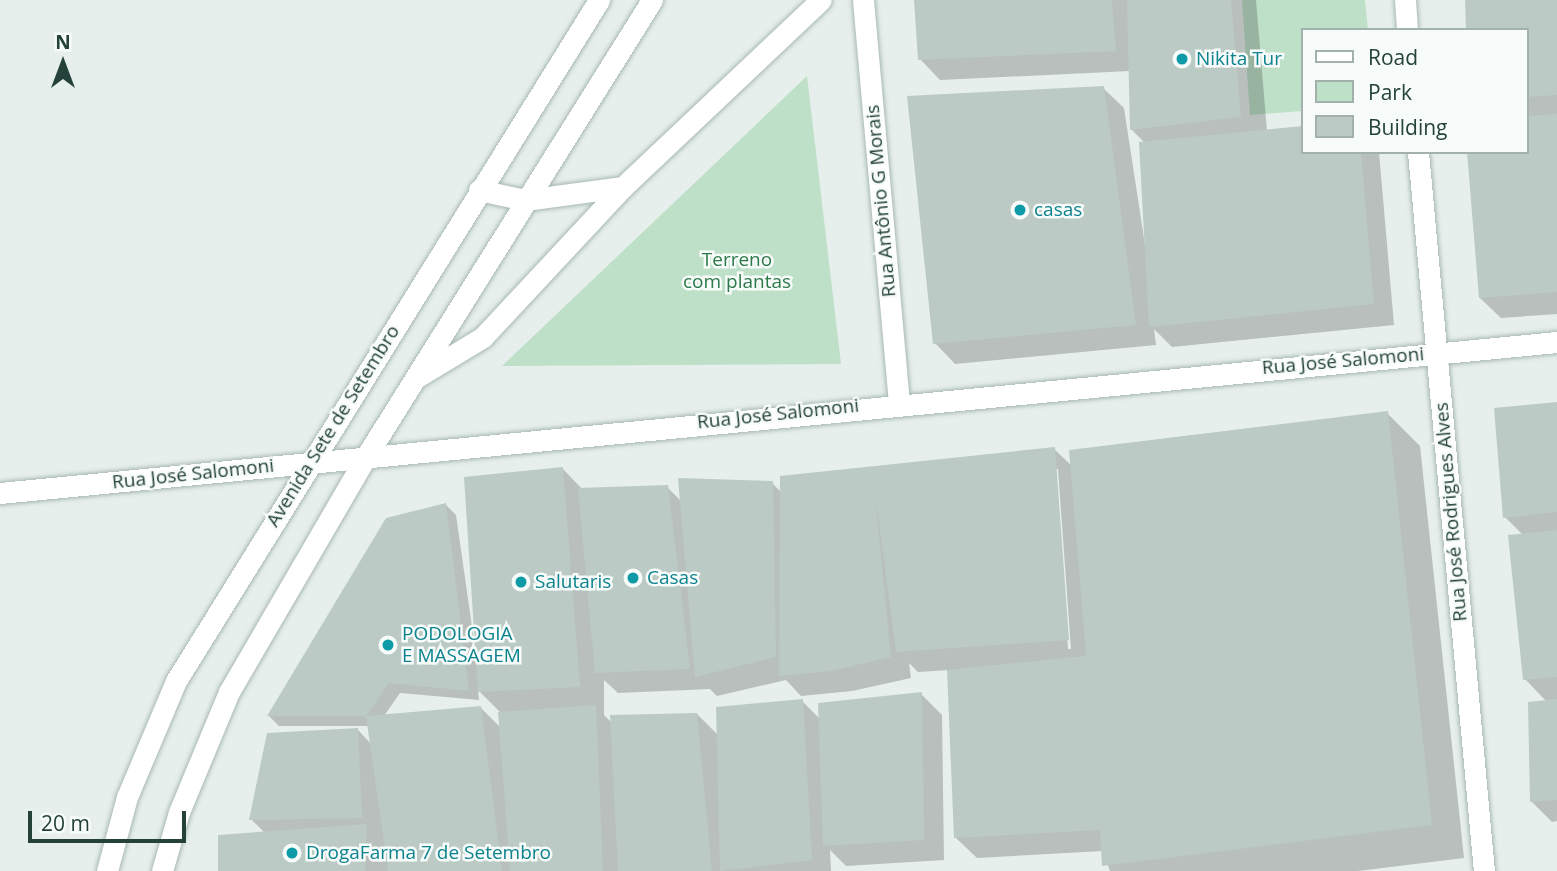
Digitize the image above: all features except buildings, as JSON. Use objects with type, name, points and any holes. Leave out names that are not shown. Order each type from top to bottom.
[{"type":"street","name":"Avenida Sete de Setembro","points":[[107,871],[127,797],[176,681],[599,0]]},
{"type":"street","points":[[162,871],[179,812],[229,692],[367,455],[524,200],[652,0]]},
{"type":"street","points":[[417,377],[483,337],[623,187],[821,0]]},
{"type":"street","name":"Rua Antônio G Morais","points":[[863,0],[899,402]]},
{"type":"street","points":[[1405,0],[1407,28]]},
{"type":"street","name":"Rua José Rodrigues Alves","points":[[1419,154],[1484,871]]},
{"type":"street","points":[[479,190],[524,200],[623,187]]},
{"type":"street","name":"Rua José Salomoni","points":[[0,493],[899,402],[1557,342]]},
{"type":"green space","points":[[1242,0],[1365,0],[1368,28],[1302,28],[1302,111],[1250,115]]},
{"type":"green space","name":"Terreno com plantas","points":[[807,76],[841,364],[502,366]]},
{"type":"place","name":"Nikita Tur","points":[[1182,59]]},
{"type":"place","name":"casas","points":[[1020,210]]},
{"type":"place","name":"Casas","points":[[633,578]]},
{"type":"place","name":"Salutaris","points":[[521,582]]},
{"type":"place","name":"PODOLOGIA E MASSAGEM","points":[[388,645]]},
{"type":"place","name":"DrogaFarma 7 de Setembro","points":[[292,853]]}]
